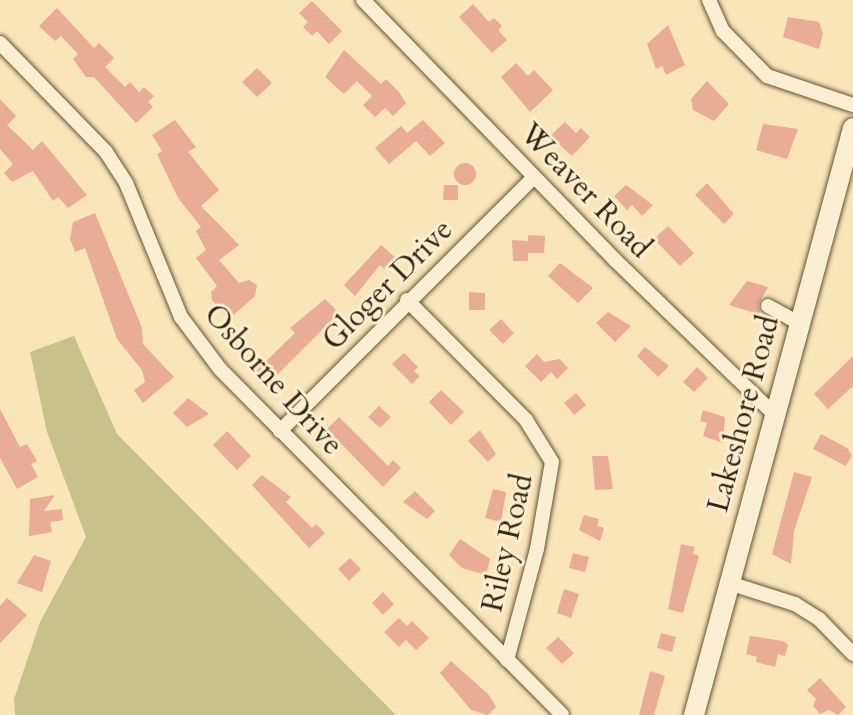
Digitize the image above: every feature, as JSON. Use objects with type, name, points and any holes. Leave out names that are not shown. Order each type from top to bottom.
[{"type":"street","name":"Weaver Road","points":[[363,0],[534,177],[774,414]]},
{"type":"street","points":[[709,0],[723,31],[767,76],[853,105]]},
{"type":"street","name":"Osborne Drive","points":[[0,43],[106,152],[126,183],[189,331],[280,431],[562,715]]},
{"type":"street","name":"Lakeshore Road","points":[[694,715],[853,128]]},
{"type":"street","name":"Gloger Drive","points":[[280,431],[407,300],[534,177]]},
{"type":"street","name":"Riley Road","points":[[407,300],[526,420],[552,462],[540,535],[507,660]]},
{"type":"street","points":[[768,306],[799,323]]},
{"type":"street","points":[[729,583],[795,604],[819,619],[853,654]]},
{"type":"shaded area","points":[[74,336],[117,434],[396,715],[15,715],[14,699],[40,622],[86,537],[47,432],[30,352]]},
{"type":"building","points":[[312,1],[342,31],[329,44],[317,31],[312,36],[303,27],[308,22],[299,13]]},
{"type":"building","points":[[473,4],[489,22],[494,18],[502,26],[498,30],[507,40],[492,53],[459,17]]},
{"type":"building","points":[[57,8],[94,48],[99,43],[114,58],[105,67],[125,87],[130,82],[139,92],[144,87],[154,96],[148,102],[153,107],[136,123],[94,77],[86,77],[73,59],[78,54],[61,36],[55,41],[39,26]]},
{"type":"building","points":[[788,17],[819,22],[823,34],[819,49],[783,37]]},
{"type":"building","points":[[668,25],[685,65],[666,75],[662,66],[656,69],[647,44]]},
{"type":"building","points":[[344,50],[381,84],[386,79],[399,92],[406,103],[393,116],[385,108],[375,117],[363,105],[372,96],[357,81],[344,94],[325,77]]},
{"type":"building","points":[[516,63],[528,76],[534,70],[553,90],[530,112],[501,77]]},
{"type":"building","points":[[257,68],[272,83],[257,97],[242,82]]},
{"type":"building","points":[[707,81],[729,104],[714,121],[693,110],[691,99]]},
{"type":"building","points":[[0,99],[16,116],[7,125],[33,150],[42,141],[87,195],[68,208],[58,197],[53,201],[33,171],[12,182],[4,173],[13,164],[0,149]]},
{"type":"building","points":[[175,120],[196,147],[188,152],[219,190],[201,206],[239,245],[219,260],[239,283],[249,280],[257,285],[255,296],[229,319],[212,300],[211,292],[217,286],[196,258],[206,250],[196,231],[201,227],[178,198],[157,154],[162,151],[152,135]]},
{"type":"building","points":[[423,120],[445,143],[430,156],[416,141],[389,164],[375,148],[401,126],[407,133]]},
{"type":"building","points":[[565,122],[576,133],[581,128],[590,137],[572,156],[550,136]]},
{"type":"building","points":[[763,124],[798,129],[787,159],[756,150]]},
{"type":"building","points":[[465,163],[473,166],[476,174],[473,182],[465,185],[457,182],[454,174],[457,166]]},
{"type":"building","points":[[707,183],[734,214],[724,224],[695,195]]},
{"type":"building","points":[[444,185],[458,185],[458,200],[443,200]]},
{"type":"building","points":[[626,185],[653,205],[642,216],[632,205],[627,210],[614,196]]},
{"type":"building","points":[[95,213],[142,328],[143,344],[174,377],[143,403],[134,390],[145,382],[142,370],[117,339],[85,248],[75,252],[70,239],[73,222]]},
{"type":"building","points":[[668,226],[694,253],[680,266],[654,239]]},
{"type":"building","points":[[528,235],[545,236],[544,253],[528,253],[528,261],[513,261],[512,240],[528,241]]},
{"type":"building","points":[[381,245],[396,258],[384,269],[380,265],[355,296],[344,285]]},
{"type":"building","points":[[560,263],[593,288],[578,303],[548,276]]},
{"type":"building","points":[[747,281],[768,287],[758,305],[761,315],[729,305]]},
{"type":"building","points":[[469,292],[485,293],[485,310],[469,310]]},
{"type":"building","points":[[325,299],[339,313],[269,383],[256,371],[295,333],[290,328]]},
{"type":"building","points":[[608,312],[631,326],[615,342],[596,323]]},
{"type":"building","points":[[501,319],[514,333],[503,344],[489,330]]},
{"type":"building","points":[[645,347],[669,366],[658,377],[637,356]]},
{"type":"building","points":[[404,353],[418,367],[414,371],[420,376],[412,384],[392,364]]},
{"type":"building","points":[[537,354],[544,362],[560,359],[568,368],[557,379],[551,372],[541,382],[525,366]]},
{"type":"building","points":[[853,356],[853,386],[828,409],[814,394]]},
{"type":"building","points":[[697,367],[708,378],[694,392],[683,382]]},
{"type":"building","points":[[441,390],[464,412],[451,425],[429,402]]},
{"type":"building","points":[[576,393],[586,405],[574,415],[564,403]]},
{"type":"building","points":[[188,398],[209,414],[187,427],[173,413]]},
{"type":"building","points":[[379,406],[391,417],[380,428],[368,417]]},
{"type":"building","points":[[0,409],[20,447],[27,444],[37,461],[31,464],[38,477],[17,489],[0,458]]},
{"type":"building","points":[[703,410],[725,417],[723,443],[703,436],[707,423],[700,421]]},
{"type":"building","points":[[339,417],[388,466],[393,460],[401,468],[383,487],[327,429]]},
{"type":"building","points":[[480,430],[496,454],[488,462],[468,441]]},
{"type":"building","points":[[227,431],[251,456],[237,470],[213,445]]},
{"type":"building","points":[[821,434],[847,448],[852,455],[846,466],[813,449]]},
{"type":"building","points":[[592,456],[608,456],[613,489],[595,490]]},
{"type":"building","points":[[794,472],[812,477],[794,531],[791,564],[772,554]]},
{"type":"building","points":[[262,475],[291,497],[286,502],[312,528],[316,524],[325,533],[309,548],[252,485]]},
{"type":"building","points":[[493,489],[506,492],[501,522],[485,518]]},
{"type":"building","points":[[415,491],[435,511],[427,519],[403,502]]},
{"type":"building","points":[[55,495],[44,511],[62,509],[63,520],[50,522],[52,532],[29,536],[30,499]]},
{"type":"building","points":[[584,515],[599,519],[597,526],[604,528],[600,541],[579,530]]},
{"type":"building","points":[[460,539],[490,559],[486,575],[462,568],[449,555]]},
{"type":"building","points":[[681,544],[695,547],[693,554],[699,556],[683,613],[668,609]]},
{"type":"building","points":[[573,553],[589,557],[585,572],[569,568]]},
{"type":"building","points":[[34,555],[51,561],[42,592],[17,583]]},
{"type":"building","points":[[350,558],[361,569],[349,581],[338,569]]},
{"type":"building","points":[[564,589],[579,594],[571,618],[557,613]]},
{"type":"building","points":[[383,592],[394,604],[383,615],[372,603]]},
{"type":"building","points":[[7,598],[27,615],[0,643],[0,606]]},
{"type":"building","points":[[399,618],[407,626],[412,621],[429,638],[416,650],[406,640],[399,647],[384,632]]},
{"type":"building","points":[[661,633],[676,637],[672,652],[657,648]]},
{"type":"building","points":[[750,636],[783,641],[788,645],[785,656],[778,654],[775,667],[756,662],[757,657],[746,654]]},
{"type":"building","points":[[558,637],[574,653],[562,664],[546,648]]},
{"type":"building","points":[[451,661],[489,695],[496,707],[488,715],[471,710],[440,673]]},
{"type":"building","points":[[650,671],[665,676],[654,715],[639,715]]},
{"type":"building","points":[[820,678],[846,707],[838,715],[829,710],[820,714],[813,706],[816,699],[807,690]]}]
